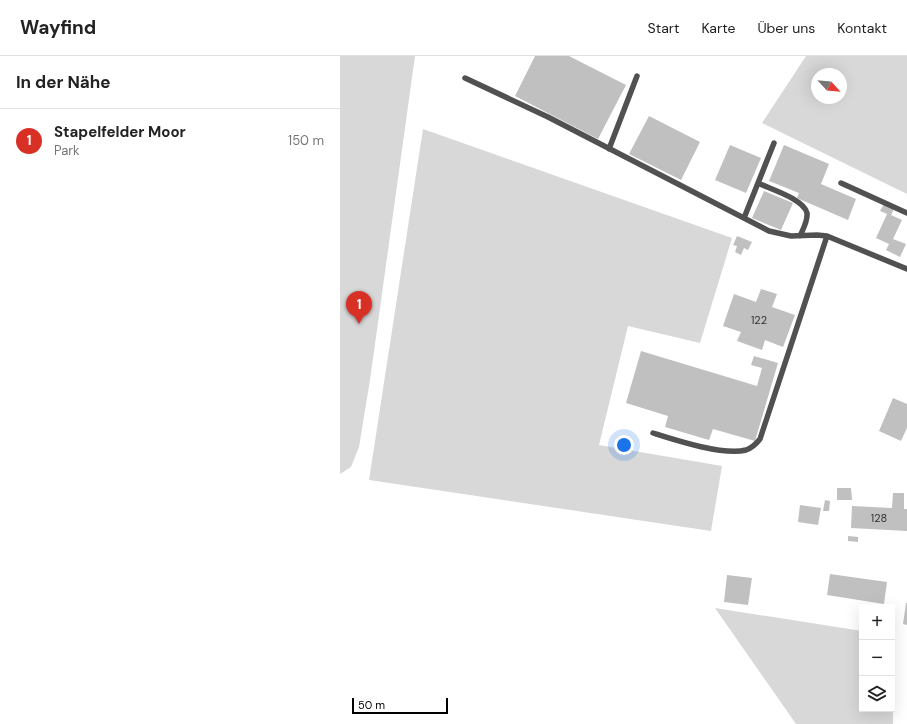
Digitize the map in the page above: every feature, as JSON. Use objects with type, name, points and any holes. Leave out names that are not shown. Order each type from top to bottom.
[{"type":"lane","points":[[609,149],[637,76]]},
{"type":"lane","points":[[465,78],[609,149],[769,231],[791,236],[817,234],[827,236],[907,269]]},
{"type":"lane","points":[[744,218],[774,143]]},
{"type":"lane","points":[[758,183],[794,199],[805,207],[807,214],[806,224],[800,236]]},
{"type":"lane","points":[[841,183],[907,213]]},
{"type":"lane","points":[[653,433],[675,440],[726,451],[745,450],[753,447],[760,439],[827,236]]},
{"type":"shaded area","points":[[340,56],[415,56],[370,380],[359,447],[351,467],[340,474]]},
{"type":"shaded area","points":[[806,56],[907,56],[907,194],[762,123]]},
{"type":"shaded area","points":[[423,129],[732,238],[700,343],[628,326],[599,445],[722,466],[711,531],[369,480]]},
{"type":"shaded area","points":[[715,608],[859,631],[859,712],[893,712],[893,724],[796,724]]},
{"type":"building","points":[[535,56],[569,56],[626,85],[598,139],[515,96]]},
{"type":"building","points":[[649,116],[700,142],[681,180],[629,154]]},
{"type":"building","points":[[730,145],[761,158],[746,193],[715,180]]},
{"type":"building","points":[[784,145],[829,164],[821,184],[856,199],[848,220],[797,198],[799,193],[769,181]]},
{"type":"building","points":[[764,191],[793,203],[781,230],[752,218]]},
{"type":"building","points":[[884,204],[894,209],[891,215],[902,220],[893,239],[906,244],[900,257],[886,250],[889,244],[876,238],[887,214],[880,211]]},
{"type":"building","points":[[737,236],[752,242],[748,250],[744,248],[741,255],[735,252],[737,246],[733,245]]},
{"type":"building","points":[[761,289],[777,294],[772,307],[795,315],[783,347],[765,340],[762,350],[737,341],[741,332],[723,326],[734,294],[756,302]]},
{"type":"building","points":[[641,351],[757,386],[762,368],[751,365],[754,356],[778,363],[755,441],[713,429],[709,440],[665,427],[668,416],[626,403]]},
{"type":"building","points":[[893,398],[907,404],[907,428],[901,441],[879,431]]},
{"type":"building","points":[[837,488],[851,488],[852,500],[837,500]]},
{"type":"building","points":[[893,493],[904,493],[904,509],[907,509],[907,531],[851,528],[852,506],[892,508]]},
{"type":"building","points":[[825,500],[830,501],[829,511],[823,511]]},
{"type":"building","points":[[800,505],[821,508],[818,525],[798,522]]},
{"type":"building","points":[[848,536],[858,537],[858,542],[848,541]]},
{"type":"building","points":[[830,574],[887,582],[884,604],[827,595]]},
{"type":"building","points":[[727,575],[752,578],[748,605],[724,602]]},
{"type":"building","points":[[907,603],[907,625],[903,624]]},
{"type":"place","name":"Stapelfelder Moor","points":[[359,324]]}]
